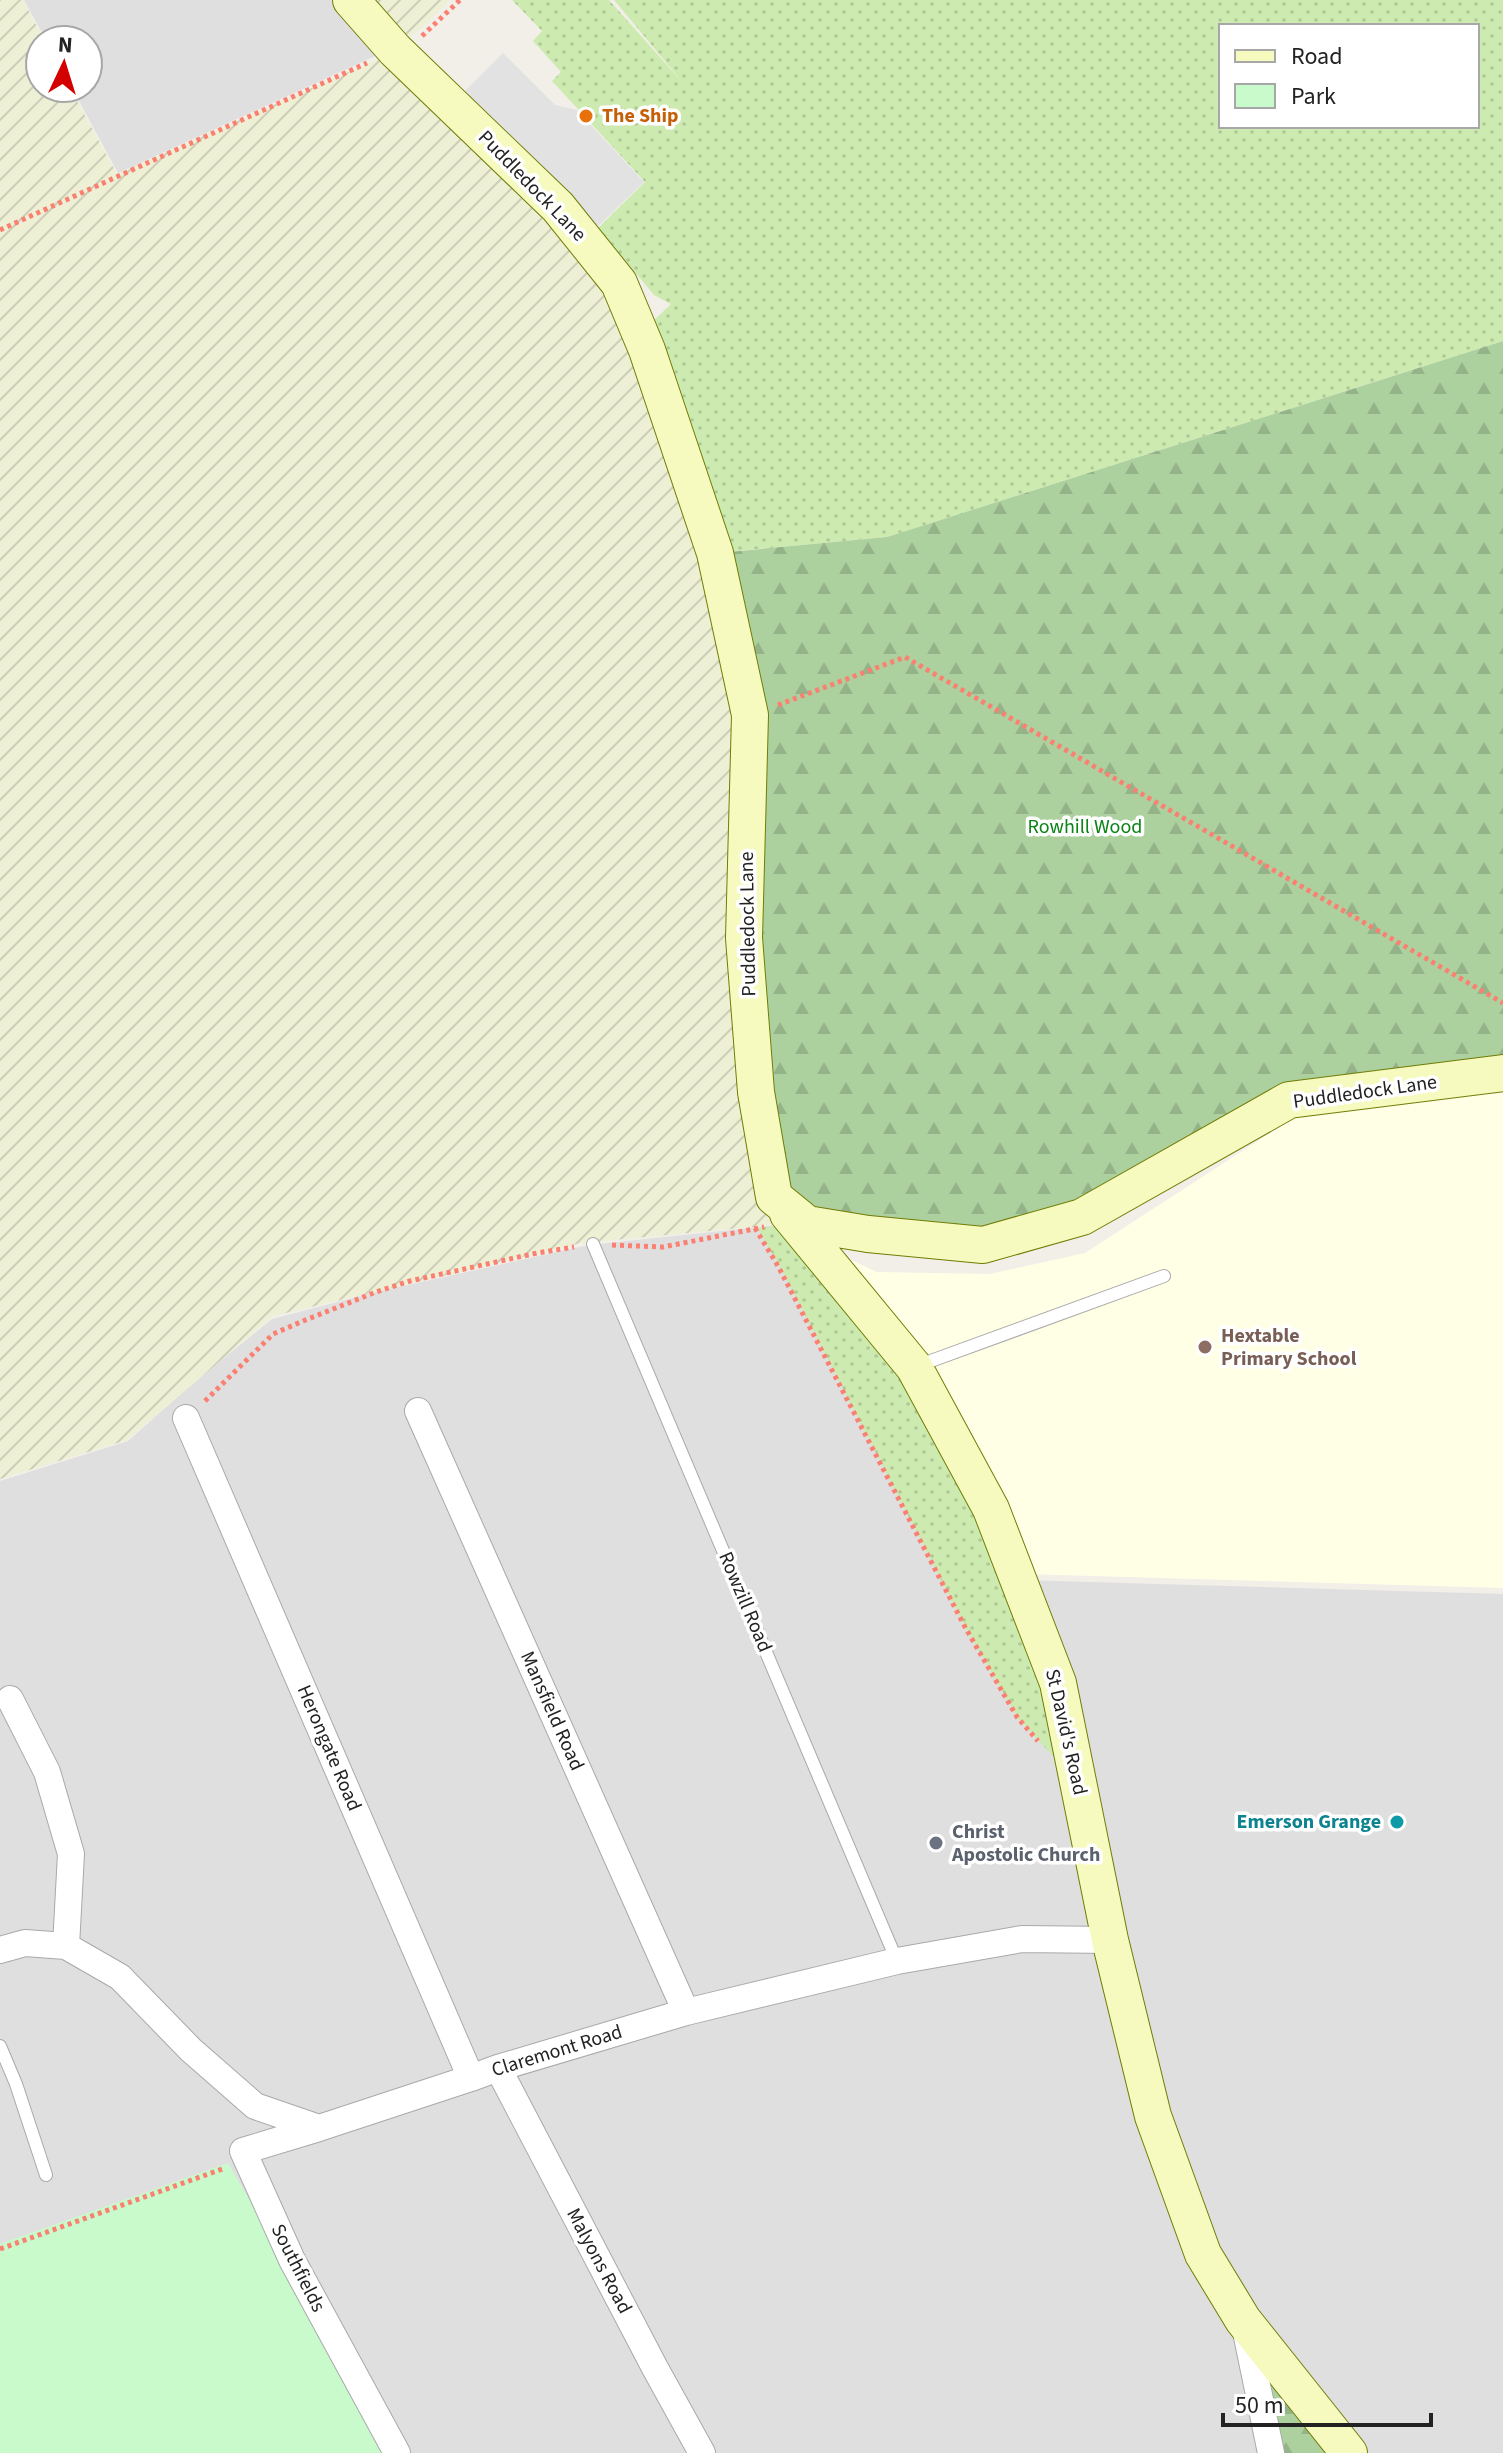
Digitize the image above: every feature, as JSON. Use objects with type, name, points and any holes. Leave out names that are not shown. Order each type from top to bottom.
[{"type":"street","name":"Puddledock Lane","points":[[351,0],[395,50],[558,207],[619,283],[647,350],[715,553],[750,715],[744,938],[756,1092],[774,1197],[807,1224],[868,1234],[983,1245],[1082,1217],[1289,1100],[1503,1073]]},
{"type":"street","name":"St David's Road","points":[[774,1197],[914,1367],[991,1509],[1058,1683],[1110,1940],[1157,2127],[1203,2254],[1243,2320],[1349,2453]]},
{"type":"street","name":"Mansfield Road","points":[[418,1411],[686,2012]]},
{"type":"street","name":"Herongate Road","points":[[186,1418],[471,2078]]},
{"type":"street","points":[[10,1699],[47,1772],[71,1854],[66,1946]]},
{"type":"street","name":"Claremont Road","points":[[319,2128],[498,2068],[686,2012],[897,1961],[1022,1939],[1110,1940]]},
{"type":"street","points":[[0,1950],[25,1943],[66,1946],[120,1977],[191,2050],[255,2106],[319,2128]]},
{"type":"street","name":"Malyons Road","points":[[498,2068],[702,2453]]},
{"type":"street","points":[[243,2151],[319,2128]]},
{"type":"street","name":"Southfields","points":[[243,2151],[292,2260],[397,2453]]},
{"type":"street","name":"St David's Road","points":[[1243,2320],[1271,2453]]},
{"type":"lane","name":"Rowzill Road","points":[[593,1244],[897,1961]]},
{"type":"lane","points":[[914,1367],[1164,1276]]},
{"type":"lane","points":[[0,2046],[46,2175]]},
{"type":"path","points":[[0,230],[395,50],[426,34],[460,0]]},
{"type":"path","points":[[750,715],[905,657],[1503,1003]]},
{"type":"path","points":[[186,1418],[273,1334],[376,1292],[410,1281],[537,1253],[593,1244],[663,1247],[755,1228],[778,1266],[965,1627],[1017,1717],[1051,1756],[1075,1768]]},
{"type":"path","points":[[0,2249],[223,2170],[243,2151]]},
{"type":"shaded area","points":[[0,0],[23,0],[36,24],[24,24],[24,104],[79,104],[117,174],[387,55],[550,215],[609,287],[717,553],[795,1223],[581,1243],[273,1316],[127,1440],[0,1479]]},
{"type":"shaded area","points":[[24,0],[336,0],[384,52],[118,173],[81,104],[104,104],[104,24],[37,24]]},
{"type":"shaded area","points":[[367,0],[450,0],[405,40]]},
{"type":"shaded area","points":[[503,53],[555,105],[577,110],[644,182],[596,228],[461,95]]},
{"type":"shaded area","name":"Hextable Primary School","points":[[1503,1087],[1503,1588],[1024,1574],[821,1246],[877,1272],[990,1274],[1085,1253],[1298,1115]]},
{"type":"shaded area","points":[[796,1223],[1019,1580],[1503,1594],[1503,2453],[0,2453],[0,1481],[128,1441],[272,1319],[376,1292],[589,1245]]},
{"type":"green space","points":[[512,0],[609,0],[684,84],[614,0],[1503,0],[1503,341],[887,537],[715,553],[647,327],[671,304],[654,295],[598,228],[645,182],[552,81],[561,72],[533,41],[542,31]]},
{"type":"green space","name":"Rowhill Wood","points":[[1503,341],[1503,1071],[1288,1098],[1079,1216],[983,1242],[867,1231],[779,1196],[758,1092],[752,715],[718,553],[887,537]]},
{"type":"green space","points":[[796,1224],[991,1509],[1074,1766],[1051,1754],[1017,1717],[965,1627],[779,1265],[757,1228]]},
{"type":"green space","points":[[228,2163],[396,2453],[0,2453],[0,2244]]},
{"type":"green space","points":[[1246,2327],[1347,2453],[1273,2453]]},
{"type":"place","name":"The Ship","points":[[586,116]]},
{"type":"place","name":"Hextable Primary School","points":[[1205,1347]]},
{"type":"place","name":"Emerson Grange","points":[[1397,1822]]},
{"type":"place","name":"Christ Apostolic Church","points":[[936,1843]]}]
